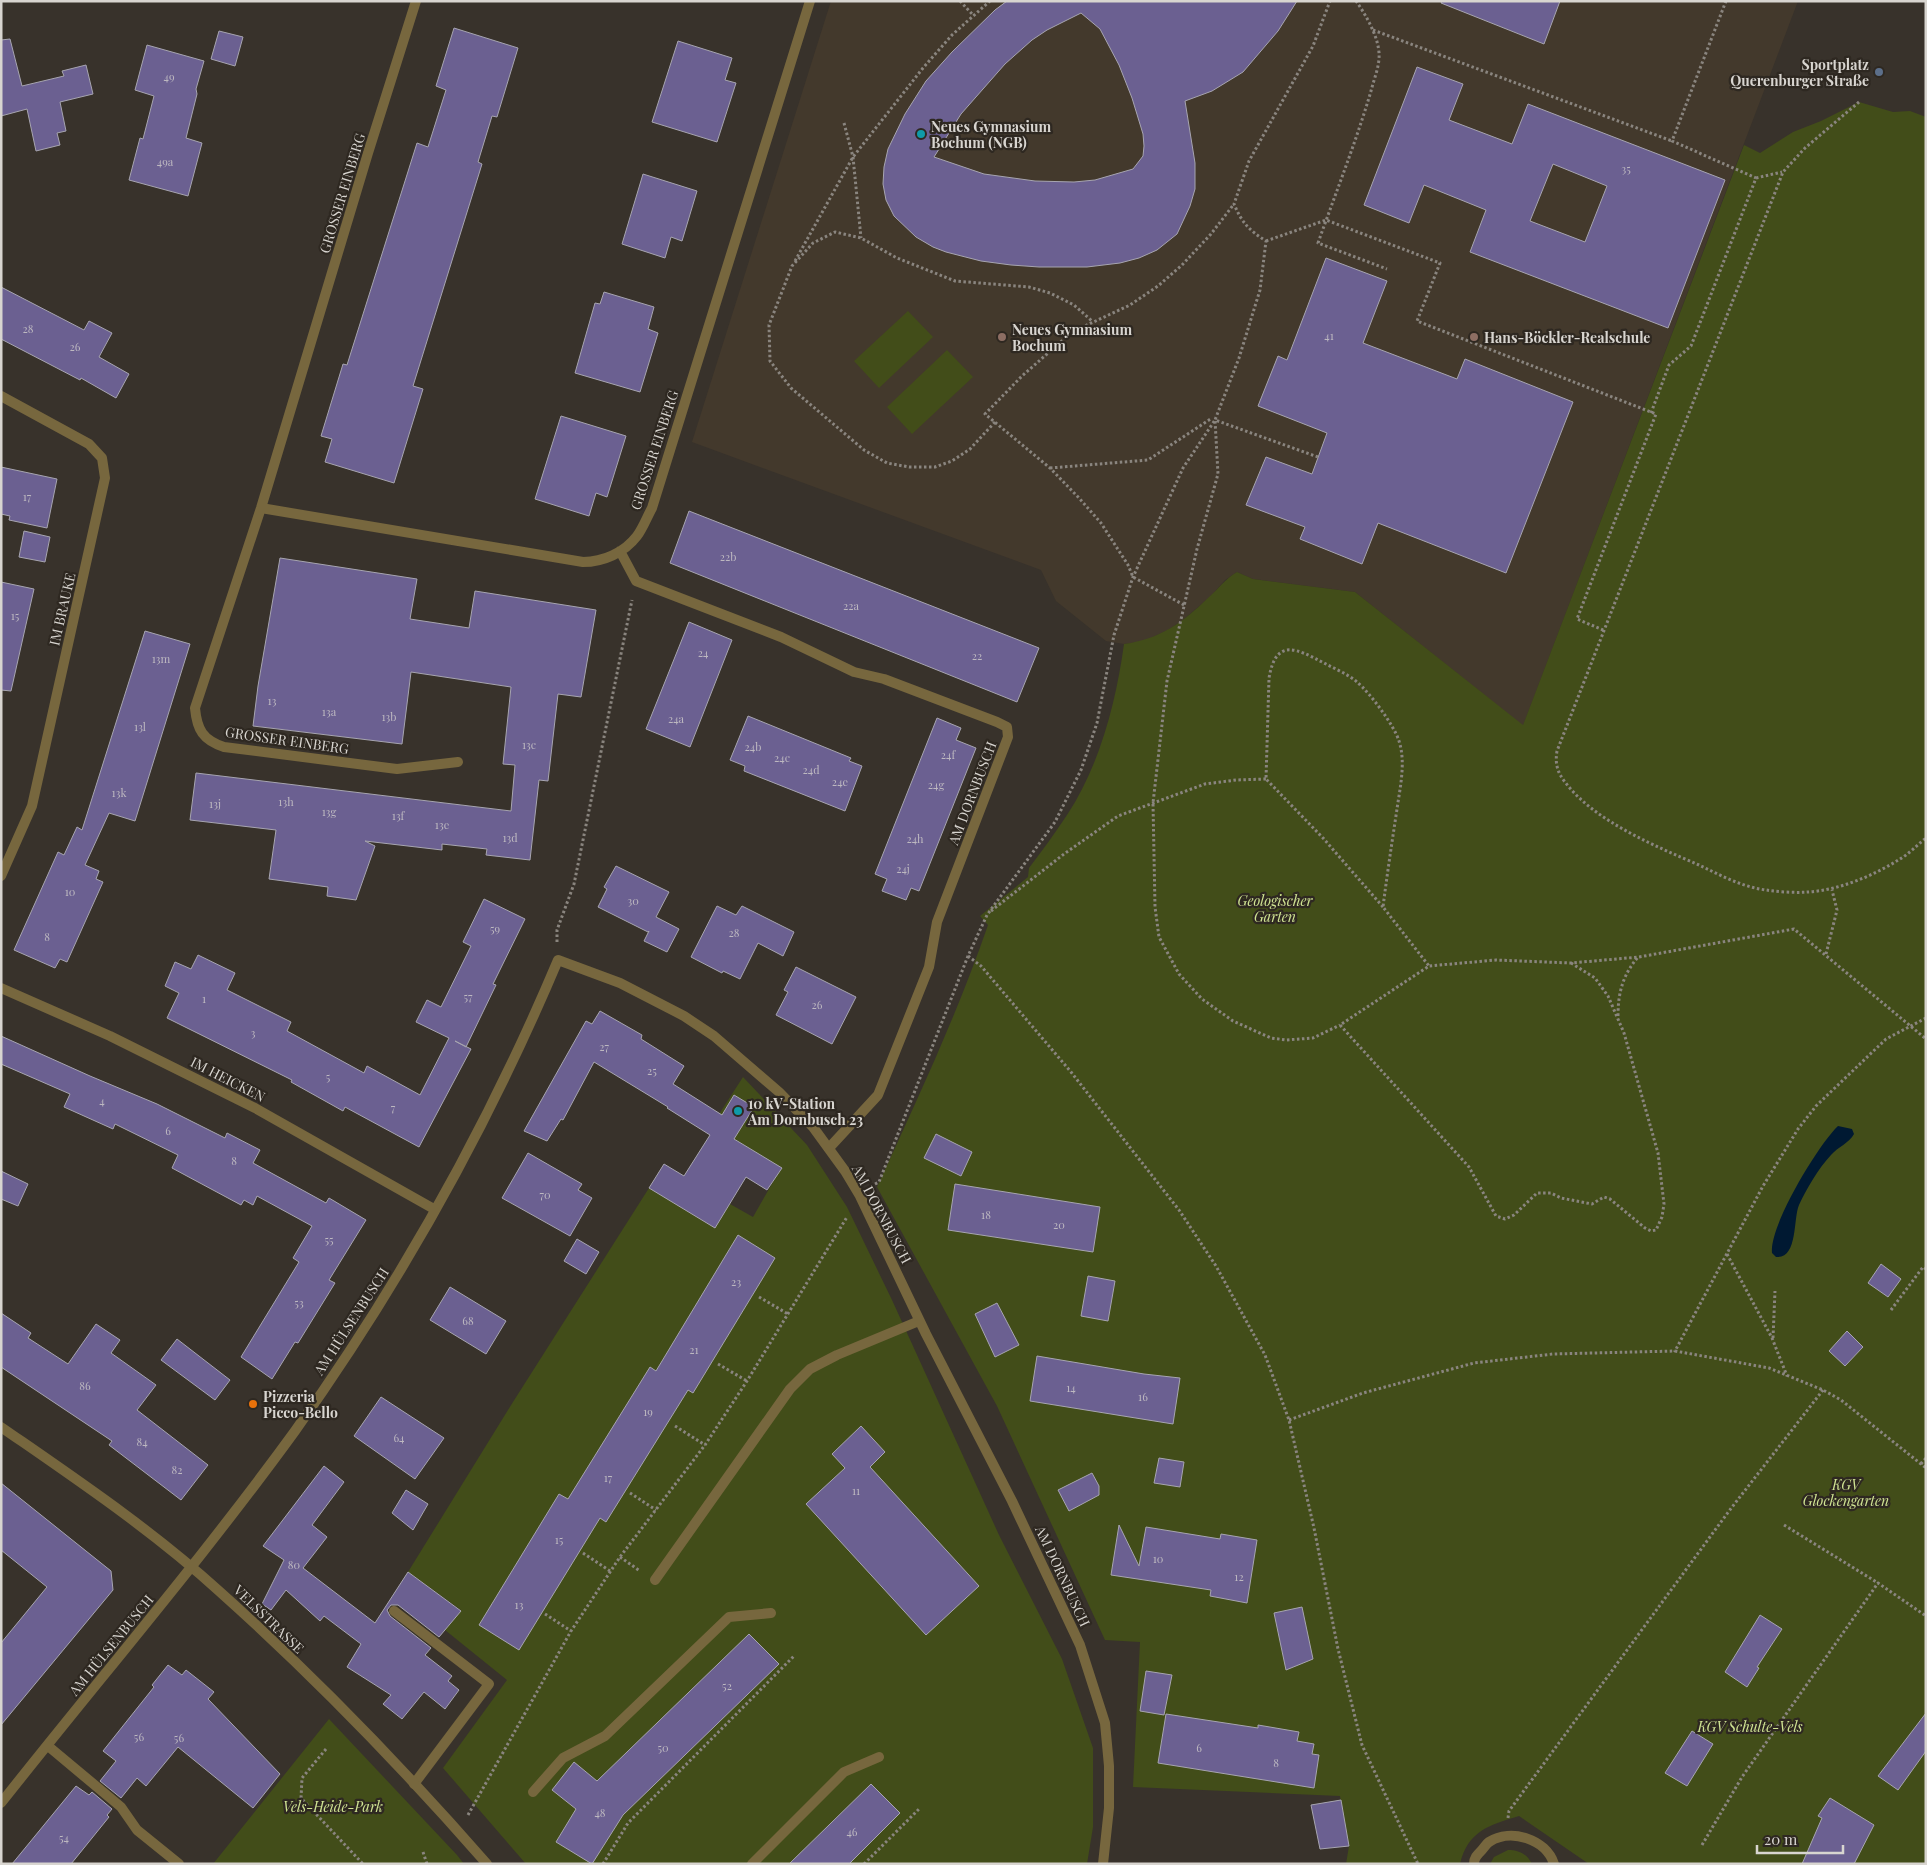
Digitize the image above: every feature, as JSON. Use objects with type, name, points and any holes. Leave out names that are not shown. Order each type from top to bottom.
[{"type":"street","name":"GROSSER EINBERG","points":[[416,1],[261,508],[195,708],[196,722],[203,734],[213,743],[224,747],[397,769],[458,762]]},
{"type":"street","name":"GROSSER EINBERG","points":[[261,508],[583,562],[596,562],[612,556],[637,537],[652,508],[810,1]]},
{"type":"street","name":"IM BRAUKE","points":[[1,396],[89,444],[102,458],[105,478],[32,806],[1,876]]},
{"type":"street","points":[[620,551],[636,581]]},
{"type":"street","name":"AM DORNBUSCH","points":[[636,581],[781,637],[854,672],[884,679],[1007,727],[1008,737],[938,922],[930,967],[878,1095],[829,1148]]},
{"type":"street","name":"AM DORNBUSCH","points":[[558,960],[620,983],[684,1016],[707,1031],[779,1092],[813,1127],[860,1196],[919,1321],[1012,1501],[1080,1645],[1105,1724],[1109,1766],[1109,1800],[1103,1864]]},
{"type":"street","name":"AM HÜLSENBUSCH","points":[[1,1803],[191,1567],[306,1414],[365,1326],[434,1210],[494,1101],[558,960]]},
{"type":"street","name":"IM HEICKEN","points":[[1,988],[110,1036],[255,1108],[434,1210]]},
{"type":"street","points":[[655,1580],[790,1389],[810,1369],[837,1355],[919,1321]]},
{"type":"street","name":"VELSSTRASSE","points":[[1,1427],[117,1508],[220,1591],[343,1709],[459,1831],[487,1864]]},
{"type":"street","points":[[394,1611],[489,1684],[414,1784]]},
{"type":"street","points":[[533,1792],[562,1758],[605,1736],[729,1617],[771,1613]]},
{"type":"street","points":[[48,1746],[121,1807],[137,1830],[180,1864]]},
{"type":"street","points":[[752,1864],[844,1772],[879,1757]]},
{"type":"street","points":[[1474,1864],[1474,1859],[1489,1842],[1508,1836],[1526,1837],[1541,1845],[1552,1857],[1554,1864]]},
{"type":"path","points":[[960,1],[973,15]]},
{"type":"path","points":[[990,1],[952,34],[853,156],[792,266],[769,325],[770,361],[792,388],[864,450],[886,463],[910,468],[935,467],[952,461],[970,449],[995,422]]},
{"type":"path","points":[[1184,605],[1133,578],[1128,565],[1101,523],[1079,498],[1050,468],[986,414],[1022,376],[1072,332],[1092,321],[1130,305],[1158,286],[1182,265],[1211,234],[1234,204],[1249,161],[1313,46],[1330,1]]},
{"type":"path","points":[[1356,1],[1365,13],[1372,30],[1379,53],[1378,67],[1362,124],[1318,243],[1387,269]]},
{"type":"path","points":[[1672,141],[1726,1]]},
{"type":"path","points":[[1372,30],[1672,141],[1756,178],[1783,172]]},
{"type":"path","points":[[1859,102],[1805,148],[1783,172],[1556,751],[1555,763],[1564,781],[1581,800],[1620,828],[1738,883],[1766,890],[1806,892],[1832,890],[1851,883],[1900,859],[1926,838]]},
{"type":"path","points":[[844,123],[853,156],[861,238]]},
{"type":"path","points":[[1651,413],[1669,365],[1691,346],[1756,178]]},
{"type":"path","points":[[1234,204],[1241,220],[1252,232],[1266,241]]},
{"type":"path","points":[[1266,241],[1326,220],[1440,263],[1417,321],[1656,414],[1577,619],[1603,630]]},
{"type":"path","points":[[792,266],[813,243],[835,232],[861,238],[898,258],[955,281],[1029,288],[1050,293],[1074,305],[1092,321]]},
{"type":"path","points":[[459,1831],[571,1631],[610,1571],[705,1444],[747,1381],[860,1196],[879,1182],[968,956],[987,915],[1055,822],[1081,770],[1097,723],[1114,635],[1133,578],[1183,468],[1213,419],[1239,358],[1260,290],[1266,241]]},
{"type":"path","points":[[1213,419],[1318,457]]},
{"type":"path","points":[[1050,468],[1148,460],[1213,419]]},
{"type":"path","points":[[1213,419],[1218,474],[1197,549],[1166,681],[1152,802],[1155,907],[1159,937],[1179,974],[1202,999],[1233,1021],[1271,1038],[1286,1040],[1313,1038],[1340,1025],[1429,966],[1496,960],[1571,963],[1638,957],[1794,929],[1926,1038]]},
{"type":"path","points":[[558,960],[556,930],[574,884],[636,581]]},
{"type":"path","points":[[1383,908],[1400,782],[1402,758],[1400,742],[1392,726],[1358,682],[1301,651],[1287,649],[1278,656],[1271,667],[1269,678],[1266,779],[1323,838],[1383,908],[1429,966]]},
{"type":"path","points":[[987,915],[1064,854],[1118,816],[1205,784],[1266,779]]},
{"type":"path","points":[[1826,954],[1837,910],[1832,890]]},
{"type":"path","points":[[968,956],[981,966],[1071,1072],[1179,1210],[1216,1266],[1265,1355],[1289,1420],[1314,1528],[1338,1648],[1362,1745],[1418,1864]]},
{"type":"path","points":[[1618,1019],[1618,996],[1630,967],[1638,957]]},
{"type":"path","points":[[1340,1025],[1469,1167],[1496,1216],[1505,1219],[1514,1215],[1537,1193],[1551,1193],[1561,1198],[1592,1204],[1604,1197],[1610,1199],[1644,1228],[1651,1231],[1656,1230],[1659,1226],[1664,1204],[1658,1153],[1627,1042],[1608,996],[1595,978],[1571,963]]},
{"type":"path","points":[[1675,1351],[1763,1186],[1798,1129],[1816,1106],[1886,1039],[1926,1018]]},
{"type":"path","points":[[1726,1254],[1772,1338],[1787,1376]]},
{"type":"path","points":[[1891,1310],[1922,1267],[1926,1269]]},
{"type":"path","points":[[1772,1338],[1775,1291]]},
{"type":"path","points":[[759,1297],[788,1314]]},
{"type":"path","points":[[1289,1420],[1363,1393],[1474,1363],[1554,1354],[1675,1351],[1768,1368],[1823,1390],[1841,1400],[1926,1468]]},
{"type":"path","points":[[718,1364],[747,1381]]},
{"type":"path","points":[[1508,1836],[1509,1811],[1729,1511],[1823,1390]]},
{"type":"path","points":[[675,1426],[705,1444]]},
{"type":"path","points":[[1921,1464],[1926,1458]]},
{"type":"path","points":[[630,1493],[656,1510]]},
{"type":"path","points":[[1784,1525],[1878,1583],[1926,1616]]},
{"type":"path","points":[[583,1553],[610,1571]]},
{"type":"path","points":[[1702,1845],[1742,1777],[1878,1583]]},
{"type":"path","points":[[545,1614],[571,1631]]},
{"type":"path","points":[[603,1864],[628,1823],[794,1656]]},
{"type":"path","points":[[326,1749],[302,1778],[301,1798],[363,1864]]},
{"type":"path","points":[[864,1864],[919,1810]]},
{"type":"path","points":[[423,1852],[427,1864]]},
{"type":"shaded area","points":[[831,1],[1798,1],[1523,726],[1355,592],[1253,579],[1237,572],[1225,580],[1210,597],[1184,619],[1168,630],[1145,641],[1124,644],[1106,641],[1056,601],[1041,570],[692,442]]},
{"type":"green space","points":[[1859,102],[1893,112],[1910,111],[1926,117],[1926,1864],[1589,1864],[1519,1816],[1489,1826],[1481,1831],[1468,1844],[1460,1864],[1346,1864],[1349,1846],[1340,1796],[1133,1787],[1140,1642],[1105,1640],[997,1406],[877,1187],[936,1057],[976,959],[988,925],[980,916],[1028,877],[1029,868],[1067,815],[1089,775],[1111,710],[1124,644],[1149,638],[1170,628],[1189,615],[1237,572],[1253,579],[1355,592],[1523,725],[1744,145],[1760,153],[1793,132],[1821,121]]},
{"type":"green space","points":[[908,311],[933,337],[879,388],[854,361]]},
{"type":"green space","points":[[947,350],[973,377],[912,434],[887,407]]},
{"type":"green space","points":[[743,1077],[807,1145],[847,1207],[892,1300],[999,1535],[1062,1659],[1093,1748],[1093,1827],[1087,1864],[526,1864],[443,1768],[507,1680],[445,1630],[461,1610],[408,1572],[649,1188],[715,1228],[730,1204],[753,1217],[781,1168],[712,1125]]},
{"type":"green space","name":"Vels-Heide-Park","points":[[329,1719],[457,1855],[464,1864],[213,1864]]},
{"type":"green space","points":[[1508,1850],[1522,1853],[1532,1864],[1490,1864],[1494,1857]]},
{"type":"water","points":[[1838,1126],[1852,1129],[1854,1134],[1831,1155],[1813,1179],[1799,1205],[1794,1237],[1788,1252],[1783,1256],[1776,1257],[1772,1253],[1773,1241],[1786,1206],[1796,1186],[1819,1150]]},
{"type":"building","name":"Neues Gymnasium Bochum (NGB)","points":[[1007,1],[1297,1],[1278,31],[1243,72],[1212,91],[1185,101],[1195,163],[1195,189],[1190,206],[1177,234],[1157,250],[1139,258],[1120,263],[1087,267],[1011,265],[981,261],[946,252],[916,237],[894,216],[886,200],[883,184],[884,167],[888,149],[905,114],[926,81],[952,52],[995,10]],"holes":[[[1081,13],[1100,29],[1119,65],[1143,134],[1143,156],[1133,169],[1095,180],[1074,182],[1035,181],[984,174],[934,157],[961,114],[1005,64],[1032,40],[1047,30]]]},
{"type":"building","points":[[1442,1],[1560,1],[1544,44],[1441,3]]},
{"type":"building","points":[[454,28],[518,48],[497,117],[492,116],[478,162],[482,164],[413,386],[423,389],[394,483],[325,462],[332,439],[321,436],[343,364],[347,365],[417,143],[428,147],[446,90],[436,86]]},
{"type":"building","points":[[219,31],[243,37],[235,66],[211,59]]},
{"type":"building","points":[[10,39],[22,86],[64,76],[62,71],[86,65],[93,94],[60,102],[66,131],[57,133],[60,145],[36,151],[27,109],[1,116],[1,40]]},
{"type":"building","points":[[678,41],[732,58],[725,80],[736,83],[717,142],[652,122]]},
{"type":"building","points":[[147,45],[204,61],[186,138],[202,143],[188,196],[129,180],[140,138],[143,139],[154,96],[135,90]]},
{"type":"building","name":"Hans-Böckler-Realschule","points":[[1417,67],[1463,84],[1449,120],[1512,144],[1528,104],[1725,180],[1668,328],[1470,252],[1486,210],[1424,185],[1409,223],[1364,205]],"holes":[[[1553,164],[1607,186],[1585,242],[1530,221]]]},
{"type":"building","points":[[643,174],[697,191],[682,241],[671,237],[665,258],[622,244]]},
{"type":"building","points":[[1326,258],[1387,281],[1363,343],[1457,379],[1465,359],[1573,402],[1506,573],[1378,523],[1362,564],[1300,539],[1305,527],[1246,505],[1266,457],[1312,474],[1327,433],[1258,406],[1278,356],[1287,360]]},
{"type":"building","points":[[1,287],[84,330],[89,321],[112,333],[99,357],[129,374],[116,398],[81,378],[80,380],[1,339]]},
{"type":"building","points":[[604,292],[654,307],[648,329],[658,333],[640,392],[575,373],[595,303],[600,304]]},
{"type":"building","points":[[561,416],[626,436],[607,497],[596,493],[589,516],[535,499]]},
{"type":"building","points":[[1,467],[57,479],[47,528],[9,520],[10,516],[1,514]]},
{"type":"building","points":[[689,511],[1039,648],[1017,702],[670,563]]},
{"type":"building","points":[[24,531],[50,537],[45,562],[19,557]]},
{"type":"building","points":[[280,558],[417,579],[410,619],[469,628],[475,591],[596,610],[581,697],[558,694],[548,781],[539,780],[530,860],[486,855],[487,849],[442,844],[442,850],[365,841],[375,846],[356,900],[327,896],[328,887],[269,879],[276,830],[190,820],[196,773],[511,811],[515,765],[503,764],[511,687],[411,672],[402,744],[253,726]]},
{"type":"building","points":[[1,582],[34,589],[11,691],[1,690]]},
{"type":"building","points":[[689,622],[732,640],[690,747],[646,729]]},
{"type":"building","points":[[145,631],[190,644],[135,821],[109,813],[85,865],[99,871],[96,879],[103,882],[67,962],[60,959],[55,968],[14,950],[58,852],[64,855],[77,827],[82,830]]},
{"type":"building","points":[[748,716],[851,758],[849,761],[862,766],[845,811],[744,771],[745,766],[730,760]]},
{"type":"building","points":[[937,718],[961,728],[956,740],[976,748],[919,891],[911,888],[906,900],[882,891],[887,879],[875,874]]},
{"type":"building","points":[[616,866],[669,892],[656,917],[679,929],[667,952],[644,941],[649,931],[598,907],[607,889],[604,887]]},
{"type":"building","points":[[484,899],[525,919],[493,984],[496,985],[466,1047],[471,1049],[419,1147],[345,1107],[343,1111],[291,1082],[292,1080],[167,1018],[179,993],[165,986],[175,962],[191,969],[198,955],[235,973],[227,990],[291,1022],[287,1031],[364,1073],[367,1066],[420,1095],[449,1038],[416,1022],[427,1000],[441,1007],[471,946],[463,942]]},
{"type":"building","points":[[717,906],[736,915],[742,906],[794,932],[783,956],[758,943],[740,979],[723,971],[722,973],[691,957]]},
{"type":"building","points":[[796,967],[856,997],[832,1044],[776,1015],[788,992],[784,990]]},
{"type":"building","points":[[600,1011],[642,1035],[641,1039],[684,1066],[673,1084],[722,1115],[734,1095],[754,1107],[734,1139],[782,1168],[767,1190],[746,1177],[715,1228],[649,1188],[664,1164],[684,1176],[710,1135],[594,1062],[563,1120],[561,1119],[547,1141],[524,1131],[586,1021],[592,1024]]},
{"type":"building","points":[[1,1036],[157,1104],[225,1138],[227,1133],[260,1150],[253,1163],[326,1203],[329,1198],[366,1220],[329,1280],[335,1283],[298,1343],[295,1342],[272,1379],[241,1357],[299,1262],[293,1258],[312,1226],[257,1196],[253,1205],[244,1200],[241,1205],[172,1168],[178,1155],[115,1124],[113,1129],[64,1107],[70,1094],[1,1064]]},
{"type":"building","points":[[936,1134],[972,1152],[961,1176],[924,1158]]},
{"type":"building","points":[[528,1153],[582,1184],[578,1190],[592,1198],[570,1236],[502,1198]]},
{"type":"building","points":[[1,1171],[28,1184],[18,1206],[1,1199]]},
{"type":"building","points":[[955,1184],[1100,1207],[1093,1252],[948,1230]]},
{"type":"building","points":[[738,1235],[775,1258],[693,1393],[688,1390],[606,1522],[600,1518],[519,1650],[479,1625],[559,1494],[568,1499],[650,1367],[656,1371]]},
{"type":"building","points":[[577,1239],[599,1252],[586,1274],[564,1261]]},
{"type":"building","points":[[1881,1264],[1901,1279],[1888,1297],[1868,1283]]},
{"type":"building","points":[[1088,1276],[1115,1281],[1108,1321],[1081,1316]]},
{"type":"building","points":[[450,1287],[506,1321],[486,1354],[430,1320]]},
{"type":"building","points":[[997,1303],[1019,1345],[995,1357],[975,1314]]},
{"type":"building","points":[[1,1313],[31,1333],[28,1338],[68,1364],[96,1324],[120,1340],[111,1353],[156,1385],[137,1410],[208,1465],[181,1500],[109,1445],[112,1441],[1,1367]]},
{"type":"building","points":[[1847,1331],[1863,1347],[1845,1366],[1829,1351]]},
{"type":"building","points":[[177,1339],[230,1380],[215,1400],[161,1360]]},
{"type":"building","points":[[1037,1356],[1144,1374],[1180,1378],[1173,1424],[1030,1401]]},
{"type":"building","points":[[381,1397],[444,1438],[415,1479],[354,1436]]},
{"type":"building","points":[[861,1426],[885,1452],[870,1467],[979,1586],[926,1635],[806,1504],[845,1468],[832,1454]]},
{"type":"building","points":[[1159,1458],[1184,1462],[1180,1487],[1154,1483]]},
{"type":"building","points":[[324,1466],[344,1482],[312,1525],[327,1537],[303,1568],[375,1623],[408,1572],[461,1611],[439,1637],[398,1605],[391,1605],[387,1610],[390,1616],[431,1648],[425,1655],[452,1676],[448,1681],[459,1690],[445,1709],[424,1692],[402,1719],[383,1704],[391,1695],[347,1667],[361,1644],[324,1616],[320,1621],[286,1590],[271,1610],[262,1604],[284,1560],[263,1546]]},
{"type":"building","points":[[1092,1473],[1099,1486],[1099,1495],[1069,1511],[1058,1490]]},
{"type":"building","points":[[1,1483],[111,1571],[113,1590],[1,1725],[1,1643],[47,1587],[1,1550]]},
{"type":"building","points":[[406,1490],[428,1504],[413,1530],[392,1513]]},
{"type":"building","points":[[1119,1525],[1139,1566],[1146,1527],[1220,1539],[1221,1534],[1257,1540],[1247,1603],[1210,1596],[1211,1590],[1111,1575]]},
{"type":"building","points":[[1302,1607],[1313,1659],[1286,1670],[1274,1613]]},
{"type":"building","points":[[1760,1615],[1782,1629],[1757,1667],[1759,1668],[1747,1687],[1725,1672]]},
{"type":"building","points":[[749,1634],[779,1664],[623,1815],[592,1864],[556,1842],[576,1809],[552,1790],[574,1762],[597,1781]]},
{"type":"building","points":[[168,1665],[182,1675],[186,1670],[214,1692],[208,1699],[280,1774],[253,1808],[178,1747],[146,1786],[137,1778],[121,1798],[100,1781],[116,1761],[103,1751],[154,1687],[152,1685]]},
{"type":"building","points":[[1146,1671],[1172,1675],[1164,1715],[1140,1711]]},
{"type":"building","points":[[1926,1713],[1926,1751],[1898,1790],[1878,1776]]},
{"type":"building","points":[[1166,1714],[1258,1728],[1258,1725],[1299,1732],[1297,1741],[1314,1744],[1312,1754],[1319,1755],[1314,1788],[1158,1763]]},
{"type":"building","points":[[1692,1731],[1713,1744],[1687,1786],[1665,1773]]},
{"type":"building","points":[[871,1784],[900,1813],[849,1864],[789,1864]]},
{"type":"building","points":[[76,1786],[89,1795],[92,1792],[112,1809],[107,1815],[109,1817],[71,1864],[12,1864]]},
{"type":"building","points":[[1830,1798],[1874,1825],[1854,1864],[1802,1864],[1822,1818],[1818,1816]]},
{"type":"building","points":[[1341,1800],[1349,1846],[1320,1849],[1311,1805]]},
{"type":"place","name":"Sportplatz Querenburger Straße","points":[[1879,72]]},
{"type":"place","name":"Neues Gymnasium Bochum (NGB)","points":[[921,134]]},
{"type":"place","name":"Neues Gymnasium Bochum","points":[[1002,337]]},
{"type":"place","name":"Hans-Böckler-Realschule","points":[[1474,337]]},
{"type":"place","name":"10 kV-Station Am Dornbusch 23","points":[[738,1111]]},
{"type":"place","name":"Pizzeria Picco-Bello","points":[[253,1404]]},
{"type":"park label","name":"Geologischer Garten","points":[[1275,908]]},
{"type":"park label","name":"KGV Glockengarten","points":[[1846,1492]]},
{"type":"park label","name":"KGV Schulte-Vels","points":[[1750,1726]]}]
